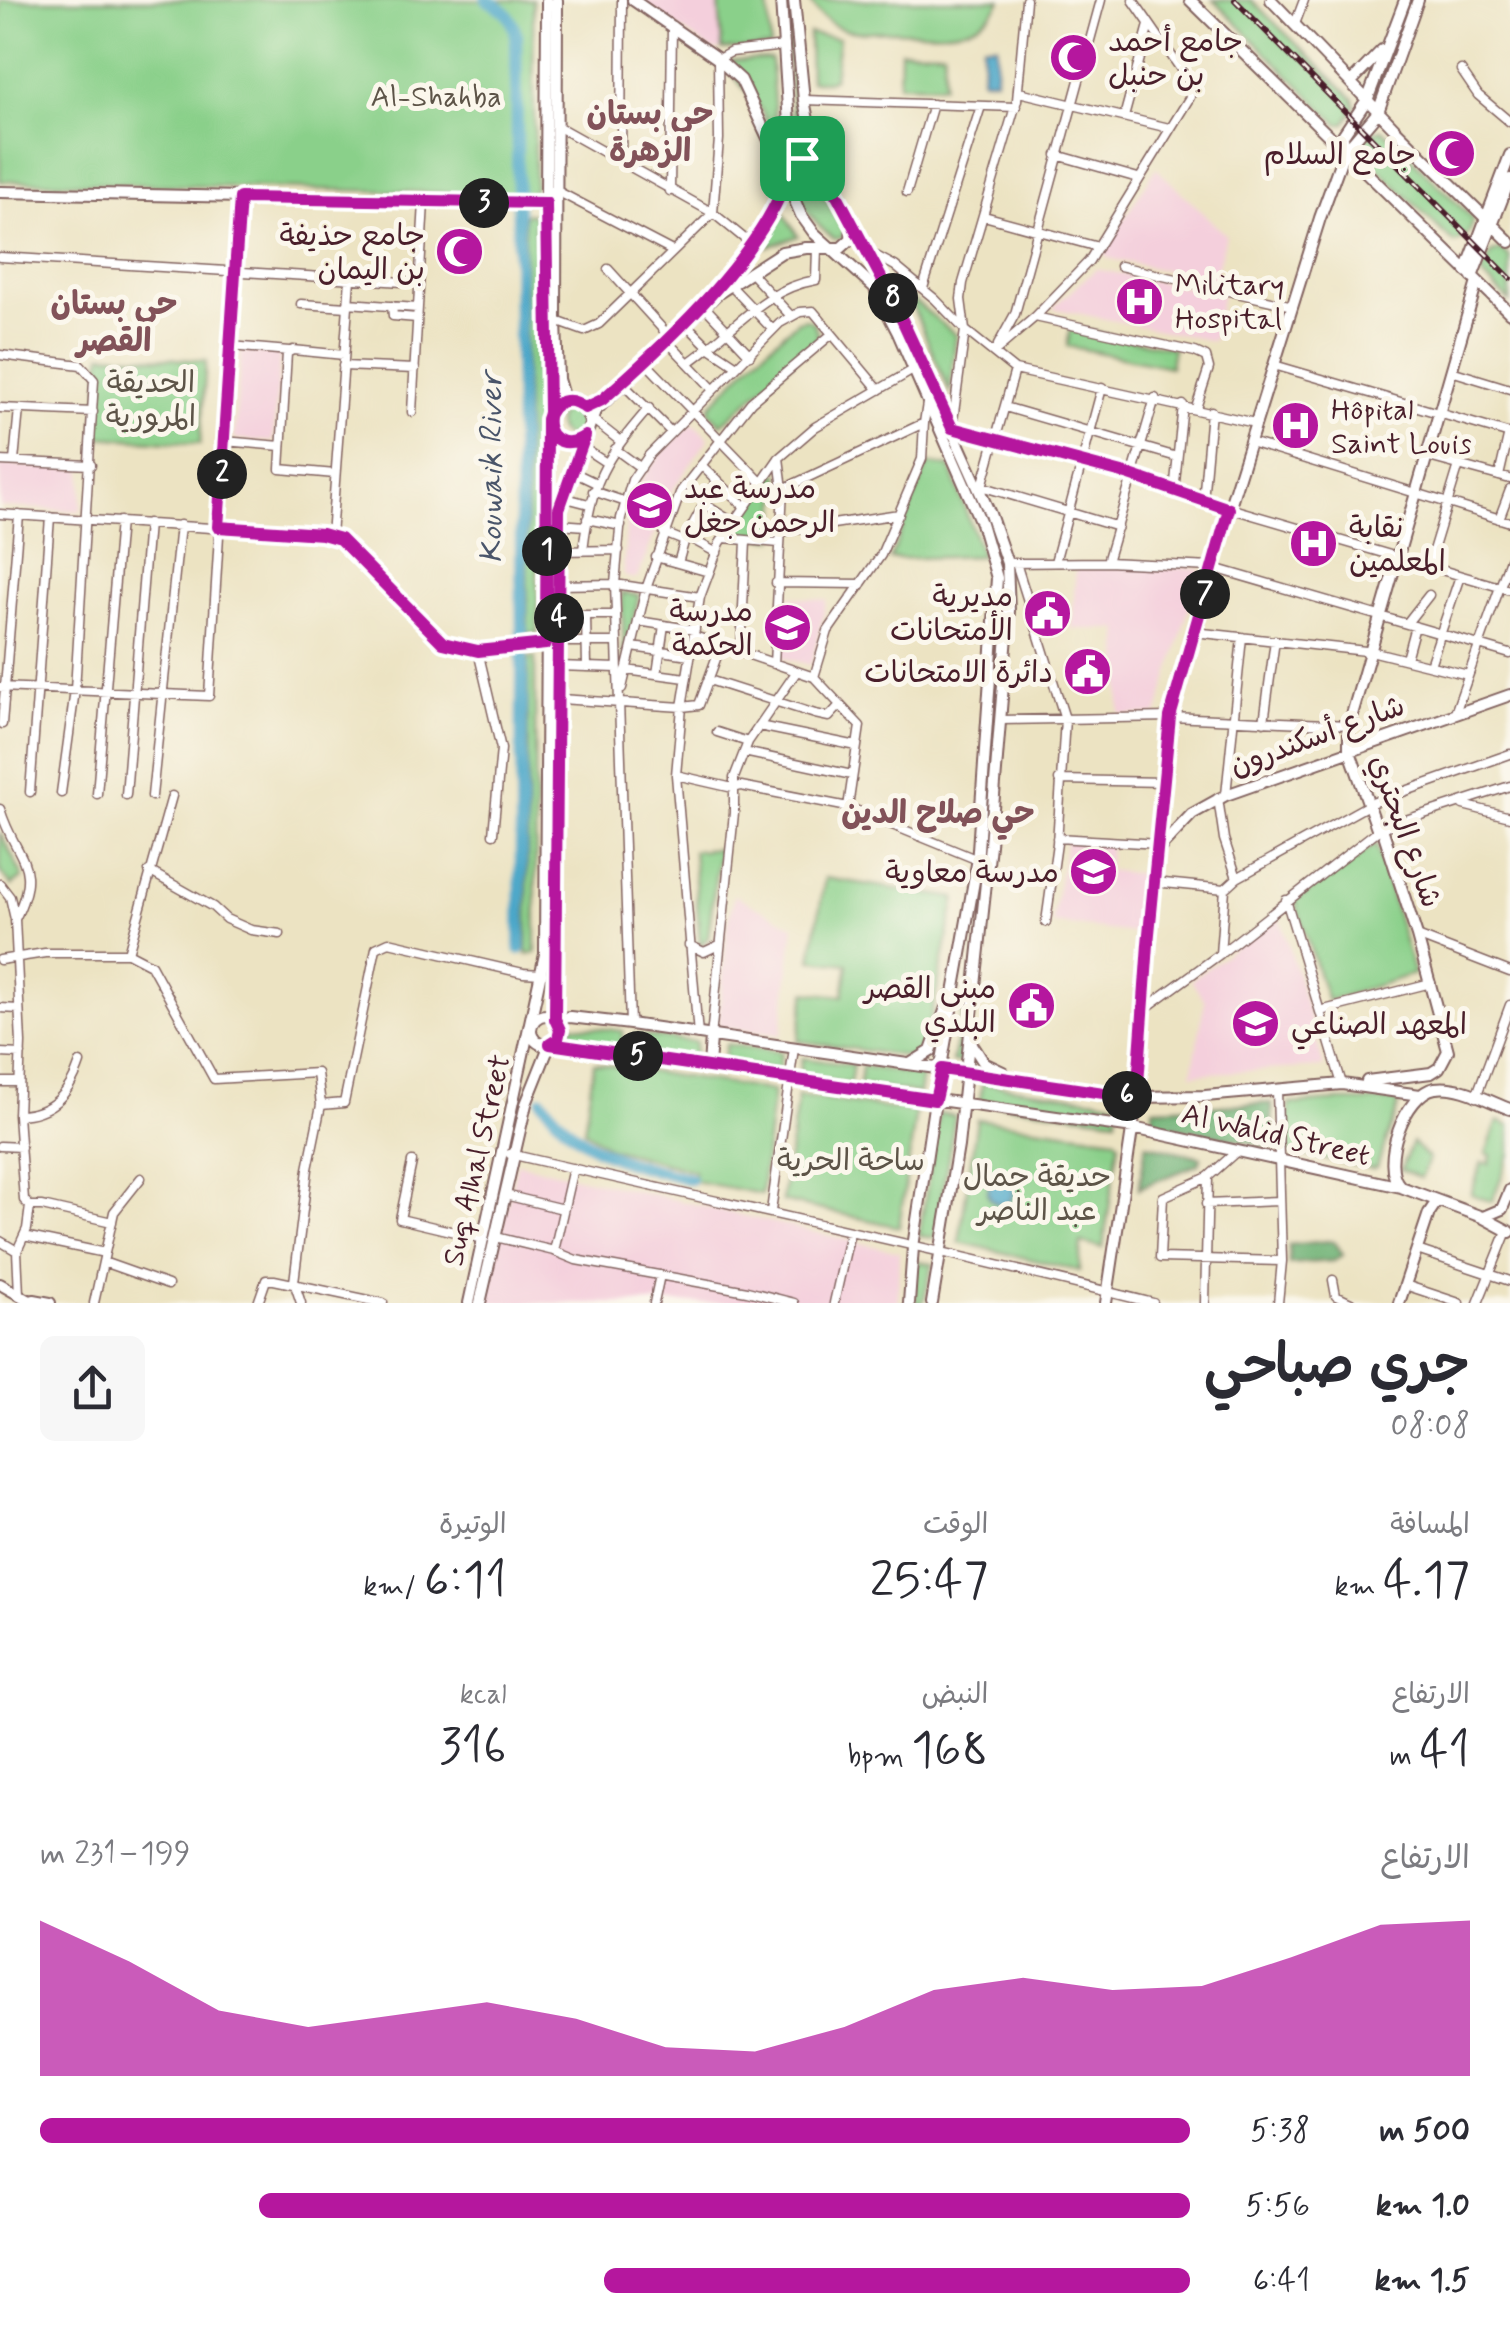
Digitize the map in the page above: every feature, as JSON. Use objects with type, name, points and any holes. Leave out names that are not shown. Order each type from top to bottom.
[{"type":"main road","points":[[548,0],[540,204],[548,430],[556,440],[568,444],[584,442]]},
{"type":"main road","points":[[557,0],[556,322],[558,379],[564,400]]},
{"type":"main road","points":[[633,0],[736,74],[750,93],[807,225],[874,287],[981,523],[997,578],[978,860],[912,1246],[909,1303]]},
{"type":"main road","points":[[555,1019],[560,698],[558,524],[562,497],[591,421],[711,294],[751,244],[788,182],[791,166],[781,0]]},
{"type":"main road","points":[[794,0],[804,100],[821,165],[892,298],[982,489],[1011,563],[1001,720],[963,1105],[932,1303]]},
{"type":"main road","points":[[1270,0],[1510,242]]},
{"type":"main road","points":[[1108,1297],[1137,1098],[1170,717],[1255,422],[1344,152],[1343,135],[1368,98],[1405,0]]},
{"type":"main road","points":[[1344,152],[1378,112],[1418,0]]},
{"type":"main road","points":[[1193,4],[1510,313]]},
{"type":"main road","points":[[1351,82],[1389,42]]},
{"type":"main road","points":[[1489,219],[1510,155]]},
{"type":"main road","points":[[791,166],[806,157],[821,165]]},
{"type":"main road","name":"شارع البحتري","points":[[1342,1084],[1421,1076],[1439,1068],[1448,1051],[1417,936],[1350,750],[1349,725],[1451,371],[1472,276],[1489,219],[1510,179]]},
{"type":"main road","points":[[0,192],[540,204]]},
{"type":"main road","points":[[585,408],[602,400],[717,294],[782,252],[845,246],[852,227]]},
{"type":"main road","points":[[549,412],[564,400],[575,401],[585,408],[591,421]]},
{"type":"main road","name":"Suq Alhal Street","points":[[480,1303],[543,974],[541,645],[548,430]]},
{"type":"main road","name":"شارع أسكندرون","points":[[1159,847],[1167,844],[1184,821],[1222,796],[1510,695]]},
{"type":"main road","points":[[1162,819],[1172,825],[1184,821]]},
{"type":"main road","points":[[906,1065],[930,1051],[963,958]]},
{"type":"main road","points":[[550,1044],[560,1035],[560,1026],[547,1015],[538,1017],[531,1028],[538,1042],[550,1044],[709,1066],[790,1078]]},
{"type":"main road","points":[[555,1019],[570,1016],[630,1024],[1137,1098],[1342,1084],[1420,1095],[1443,1088],[1510,1109]]},
{"type":"main road","points":[[709,1066],[711,1037]]},
{"type":"main road","points":[[970,1039],[990,1068],[1028,1081]]},
{"type":"main road","name":"Suq Alhal Street","points":[[470,1303],[505,1195],[508,1154],[550,1044]]},
{"type":"main road","name":"Al Walid Street","points":[[790,1078],[1133,1128],[1400,1187],[1482,1217],[1508,1231]]},
{"type":"main road","points":[[1400,1187],[1392,1176],[1390,1162],[1410,1107],[1420,1095]]},
{"type":"main road","points":[[1482,1217],[1502,1209],[1510,1190]]},
{"type":"main road","points":[[1399,1303],[1437,1201]]},
{"type":"main road","points":[[0,1284],[29,1302],[50,1303]]},
{"type":"street","points":[[621,162],[622,0]]},
{"type":"street","points":[[1026,0],[1016,107],[961,299],[966,330],[952,428],[1130,475],[1229,509],[1510,590]]},
{"type":"street","points":[[994,352],[1015,314],[1101,0]]},
{"type":"street","points":[[994,352],[1084,267],[1190,97],[1190,84],[1133,0]]},
{"type":"street","points":[[1178,0],[1193,4]]},
{"type":"street","points":[[1295,24],[1304,0]]},
{"type":"street","points":[[1124,117],[1149,25]]},
{"type":"street","points":[[670,191],[672,26]]},
{"type":"street","points":[[556,322],[584,331],[598,324],[713,213],[719,139],[718,58],[731,52],[785,46]]},
{"type":"street","points":[[1461,70],[1478,95],[1510,122]]},
{"type":"street","points":[[1019,92],[1168,128]]},
{"type":"street","points":[[804,100],[1016,107]]},
{"type":"street","points":[[908,192],[933,104]]},
{"type":"street","points":[[923,288],[981,106]]},
{"type":"street","points":[[557,126],[713,213],[751,244]]},
{"type":"street","points":[[1057,155],[1138,178]]},
{"type":"street","points":[[556,191],[672,251]]},
{"type":"street","points":[[3,687],[208,696],[240,198]]},
{"type":"street","points":[[412,412],[424,202]]},
{"type":"street","points":[[984,216],[1098,247]]},
{"type":"street","points":[[688,363],[751,309],[791,284],[816,280],[816,248]]},
{"type":"street","points":[[865,250],[886,259],[923,288],[966,330],[1016,370],[1255,422]]},
{"type":"street","points":[[0,257],[418,283]]},
{"type":"street","points":[[1120,266],[1293,306]]},
{"type":"street","points":[[608,269],[713,389]]},
{"type":"street","points":[[750,272],[791,316]]},
{"type":"street","points":[[331,536],[350,279]]},
{"type":"street","points":[[732,287],[773,330]]},
{"type":"street","points":[[935,298],[961,299]]},
{"type":"street","points":[[301,304],[392,306],[417,313]]},
{"type":"street","points":[[704,306],[750,354]]},
{"type":"street","points":[[630,1024],[619,700],[622,669],[616,584],[621,526],[632,480],[693,409],[791,316],[812,311],[879,390]]},
{"type":"street","points":[[1035,317],[1206,357],[1209,368],[1196,408]]},
{"type":"street","points":[[685,323],[710,348],[738,366]]},
{"type":"street","points":[[622,669],[632,647],[664,533],[684,486],[751,402],[832,334]]},
{"type":"street","points":[[230,346],[344,355]]},
{"type":"street","points":[[290,351],[281,471],[335,474]]},
{"type":"street","points":[[0,355],[81,364],[94,380],[75,690],[62,793]]},
{"type":"street","points":[[645,362],[762,482]]},
{"type":"street","points":[[1274,365],[1510,434],[1499,476]]},
{"type":"street","points":[[343,366],[414,369]]},
{"type":"street","points":[[698,1035],[676,775],[682,707],[700,597],[724,538],[780,458],[802,436],[914,370]]},
{"type":"street","points":[[1016,370],[982,489],[1118,527]]},
{"type":"street","points":[[1451,371],[1510,389]]},
{"type":"street","points":[[623,384],[671,432]]},
{"type":"street","points":[[1056,562],[1102,388]]},
{"type":"street","points":[[1108,562],[1154,398]]},
{"type":"street","points":[[814,677],[828,631],[882,555],[922,459],[928,401]]},
{"type":"street","points":[[1174,492],[1183,405]]},
{"type":"street","points":[[1004,407],[1177,458]]},
{"type":"street","points":[[0,408],[93,412]]},
{"type":"street","points":[[583,550],[589,504],[605,462],[649,408]]},
{"type":"street","points":[[14,462],[19,409]]},
{"type":"street","points":[[1203,501],[1210,411]]},
{"type":"street","points":[[591,421],[641,468]]},
{"type":"street","points":[[784,489],[924,423]]},
{"type":"street","points":[[224,441],[281,446]]},
{"type":"street","points":[[584,442],[605,462]]},
{"type":"street","points":[[1250,442],[1510,522]]},
{"type":"street","points":[[1425,456],[1510,480]]},
{"type":"street","points":[[774,664],[784,489],[780,458]]},
{"type":"street","points":[[0,461],[90,466]]},
{"type":"street","points":[[700,465],[745,506]]},
{"type":"street","points":[[1428,567],[1459,465]]},
{"type":"street","points":[[572,471],[626,502]]},
{"type":"street","points":[[678,563],[685,540],[718,480]]},
{"type":"street","points":[[684,486],[734,524]]},
{"type":"street","points":[[1499,519],[1510,490]]},
{"type":"street","points":[[562,497],[589,504]]},
{"type":"street","points":[[0,514],[331,536],[347,544],[443,643],[478,651],[541,645]]},
{"type":"street","points":[[780,532],[899,514]]},
{"type":"street","points":[[2,724],[18,515]]},
{"type":"street","points":[[30,792],[50,517]]},
{"type":"street","points":[[97,794],[120,521]]},
{"type":"street","points":[[126,795],[148,523]]},
{"type":"street","points":[[558,524],[621,526]]},
{"type":"street","points":[[152,796],[180,525]]},
{"type":"street","points":[[664,533],[688,538],[716,552]]},
{"type":"street","points":[[724,538],[779,543]]},
{"type":"street","points":[[740,652],[746,541]]},
{"type":"street","points":[[558,550],[618,550]]},
{"type":"street","points":[[656,558],[709,572]]},
{"type":"street","points":[[1455,713],[1510,559]]},
{"type":"street","points":[[1046,922],[1057,838],[1064,719],[1011,563],[1212,567],[1510,654]]},
{"type":"street","points":[[1430,665],[1460,576]]},
{"type":"street","points":[[776,583],[861,584]]},
{"type":"street","points":[[558,585],[616,584],[700,597]]},
{"type":"street","points":[[1406,659],[1411,624],[1429,594]]},
{"type":"street","points":[[559,615],[616,615]]},
{"type":"street","points":[[586,616],[588,667]]},
{"type":"street","points":[[638,620],[694,633],[814,677],[860,726],[848,807]]},
{"type":"street","points":[[656,674],[664,625]]},
{"type":"street","points":[[1194,632],[1370,651],[1468,674]]},
{"type":"street","points":[[1237,878],[1224,839],[1222,796],[1242,637]]},
{"type":"street","points":[[1264,722],[1274,640]]},
{"type":"street","points":[[559,642],[618,642]]},
{"type":"street","points":[[560,698],[682,707],[699,704],[721,645]]},
{"type":"street","points":[[632,647],[690,656]]},
{"type":"street","points":[[478,651],[501,749],[492,834]]},
{"type":"street","points":[[558,666],[686,678]]},
{"type":"street","points":[[711,1037],[734,788],[748,742],[798,671]]},
{"type":"street","points":[[708,680],[829,717],[840,705]]},
{"type":"street","points":[[1001,720],[1170,717],[1349,725]]},
{"type":"street","points":[[759,726],[857,746]]},
{"type":"street","points":[[716,732],[748,742]]},
{"type":"street","points":[[744,752],[852,775]]},
{"type":"street","points":[[1220,954],[1225,889],[1237,878],[1368,805],[1510,754]]},
{"type":"street","points":[[676,775],[848,807],[978,860]]},
{"type":"street","points":[[1058,780],[1164,782]]},
{"type":"street","points":[[1143,1010],[1381,830],[1510,786]]},
{"type":"street","points":[[128,952],[172,796]]},
{"type":"street","points":[[1381,830],[1467,804],[1510,817]]},
{"type":"street","points":[[0,809],[29,872],[26,897],[15,919]]},
{"type":"street","points":[[1057,838],[1159,847]]},
{"type":"street","points":[[149,870],[226,919],[252,930],[280,934]]},
{"type":"street","points":[[1154,882],[1225,889]]},
{"type":"street","points":[[0,884],[10,897],[15,919],[21,1054],[18,1116],[24,1200],[30,1206],[112,1222]]},
{"type":"street","points":[[1286,900],[1342,1084]]},
{"type":"street","points":[[1417,936],[1510,972]]},
{"type":"street","points":[[322,1105],[344,1103],[376,948],[380,944],[390,942],[523,973],[543,974]]},
{"type":"street","points":[[690,946],[704,952],[719,944]]},
{"type":"street","points":[[0,960],[45,953],[128,952],[151,965],[214,1078],[318,1073],[322,1105],[308,1169],[294,1282],[301,1303]]},
{"type":"street","points":[[1320,1011],[1431,983]]},
{"type":"street","points":[[1476,1097],[1510,1005]]},
{"type":"street","points":[[0,1008],[20,1009]]},
{"type":"street","points":[[770,1211],[794,1048]]},
{"type":"street","points":[[0,1053],[21,1054]]},
{"type":"street","points":[[18,1116],[43,1112],[61,1098],[73,1083],[80,1063]]},
{"type":"street","points":[[0,1082],[18,1082]]},
{"type":"street","points":[[1277,1090],[1282,1261],[1278,1303]]},
{"type":"street","points":[[0,1146],[21,1147]]},
{"type":"street","points":[[1236,1152],[1208,1177],[1163,1196],[1160,1258],[1282,1261]]},
{"type":"street","points":[[508,1154],[770,1211],[1108,1297],[1153,1303]]},
{"type":"street","points":[[412,1162],[400,1219],[554,1251],[576,1260],[794,1303]]},
{"type":"street","points":[[554,1251],[574,1168]]},
{"type":"street","points":[[1205,1303],[1208,1177]]},
{"type":"street","points":[[94,1303],[121,1198],[141,1178]]},
{"type":"street","points":[[505,1195],[564,1209]]},
{"type":"street","points":[[1206,1204],[1280,1201]]},
{"type":"street","points":[[19,1294],[18,1251],[30,1206]]},
{"type":"street","points":[[1478,1303],[1508,1231]]},
{"type":"street","points":[[834,1303],[850,1232]]},
{"type":"street","points":[[24,1236],[104,1258],[168,1284]]},
{"type":"street","points":[[0,1240],[18,1251]]},
{"type":"street","points":[[1417,1250],[1510,1281]]},
{"type":"street","points":[[654,1303],[660,1275]]},
{"type":"street","points":[[258,1303],[266,1280],[294,1282],[383,1303]]},
{"type":"street","points":[[1333,1280],[1336,1299],[1351,1303]]},
{"type":"street","points":[[1405,1285],[1459,1303]]},
{"type":"street","points":[[745,1303],[747,1291]]},
{"type":"shaded area","points":[[638,0],[719,0],[722,50],[713,51]]},
{"type":"shaded area","points":[[1156,168],[1226,235],[1214,281],[1107,258],[1103,252]]},
{"type":"shaded area","name":"Military Hospital","points":[[1096,269],[1222,294],[1213,341],[1052,308]]},
{"type":"shaded area","points":[[241,351],[280,354],[273,442],[234,439]]},
{"type":"shaded area","name":"مدرسة عبد الرحمن جغل","points":[[693,423],[709,438],[672,491],[637,578],[623,575],[627,516],[642,479],[662,452]]},
{"type":"shaded area","points":[[0,464],[83,469],[81,511],[0,507]]},
{"type":"shaded area","points":[[1076,566],[1201,568],[1157,715],[1120,715],[1119,629],[1072,629]]},
{"type":"shaded area","points":[[783,596],[827,600],[811,665],[780,657]]},
{"type":"shaded area","points":[[1066,841],[1110,843],[1107,870],[1147,875],[1142,934],[1052,923]]},
{"type":"shaded area","points":[[734,895],[794,926],[781,1035],[718,1027]]},
{"type":"shaded area","name":"المعهد الصناعي","points":[[1276,917],[1287,939],[1324,1067],[1192,1074],[1205,1001],[1191,980]]},
{"type":"shaded area","points":[[517,1163],[899,1252],[898,1303],[486,1303]]},
{"type":"green space","name":"Al-Shahba","points":[[0,0],[533,0],[535,187],[531,195],[0,181]]},
{"type":"green space","points":[[719,0],[768,0],[771,47],[722,50]]},
{"type":"green space","points":[[784,0],[799,123],[806,139],[795,141]]},
{"type":"green space","points":[[808,0],[1001,0],[992,13],[968,28],[862,32],[834,25]]},
{"type":"green space","points":[[1213,0],[1251,0],[1354,99],[1355,107],[1345,123],[1338,124]]},
{"type":"green space","points":[[809,34],[839,38],[834,78],[810,81]]},
{"type":"green space","points":[[900,50],[944,51],[944,85],[899,84]]},
{"type":"green space","points":[[771,59],[777,146],[761,110],[726,66],[732,61]]},
{"type":"green space","points":[[1382,129],[1473,219],[1462,240],[1454,243],[1361,152],[1367,136]]},
{"type":"green space","points":[[802,164],[807,164],[844,232],[842,238],[834,239],[804,206],[797,186]]},
{"type":"green space","points":[[783,212],[798,236],[767,247]]},
{"type":"green space","points":[[524,214],[535,217],[538,633],[528,634]]},
{"type":"green space","points":[[1501,250],[1510,258],[1510,302],[1481,274],[1492,253]]},
{"type":"green space","points":[[908,296],[956,335],[950,393]]},
{"type":"green space","points":[[798,321],[814,323],[819,337],[721,424],[709,412],[710,406],[757,357]]},
{"type":"green space","points":[[1071,328],[1173,348],[1170,367],[1067,346]]},
{"type":"green space","name":"الحديقة المرورية","points":[[102,354],[206,361],[200,444],[96,437]]},
{"type":"green space","points":[[571,409],[581,413],[585,423],[581,433],[571,437],[561,433],[557,423],[561,413]]},
{"type":"green space","points":[[928,464],[950,467],[982,556],[890,559]]},
{"type":"green space","points":[[776,473],[780,476],[775,539],[735,535],[759,491]]},
{"type":"green space","points":[[622,593],[639,595],[624,663]]},
{"type":"green space","points":[[535,657],[536,953],[527,954],[528,658]]},
{"type":"green space","points":[[0,832],[23,877],[12,886],[0,872]]},
{"type":"green space","points":[[1376,844],[1414,974],[1327,1001],[1295,901]]},
{"type":"green space","points":[[719,849],[708,938],[700,946],[693,851]]},
{"type":"green space","points":[[825,878],[956,898],[925,1046],[910,1057],[798,1041],[806,992],[843,996],[848,964],[811,960]]},
{"type":"green space","points":[[967,989],[963,1063],[952,1062]]},
{"type":"green space","points":[[572,1025],[623,1031],[621,1049],[570,1043]]},
{"type":"green space","points":[[633,1034],[696,1042],[694,1060],[631,1053]]},
{"type":"green space","points":[[726,1044],[781,1052],[779,1071],[723,1062]]},
{"type":"green space","points":[[802,1058],[853,1065],[850,1084],[799,1076]]},
{"type":"green space","points":[[594,1063],[773,1091],[761,1194],[694,1181],[694,1171],[610,1148],[584,1130]]},
{"type":"green space","points":[[862,1066],[922,1076],[919,1094],[859,1085]]},
{"type":"green space","points":[[982,1083],[1119,1102],[1116,1119],[980,1102]]},
{"type":"green space","name":"ساحة الحرية","points":[[798,1096],[916,1112],[899,1227],[782,1201]]},
{"type":"green space","points":[[1395,1101],[1399,1105],[1377,1167],[1287,1152],[1289,1104]]},
{"type":"green space","points":[[1272,1103],[1273,1147],[1152,1123],[1154,1108]]},
{"type":"green space","points":[[939,1113],[955,1116],[935,1238],[919,1236]]},
{"type":"green space","name":"حديقة جمال عبد الناصر","points":[[977,1119],[1116,1138],[1119,1142],[1103,1248],[1081,1243],[1079,1271],[959,1242]]},
{"type":"green space","points":[[1498,1121],[1510,1126],[1510,1154],[1492,1202],[1471,1194],[1482,1162],[1489,1164],[1491,1155],[1486,1153]]},
{"type":"green space","points":[[1412,1142],[1429,1159],[1421,1178],[1401,1170]]},
{"type":"green space","points":[[1146,1144],[1201,1157],[1199,1164],[1139,1188]]},
{"type":"green space","points":[[1335,1242],[1343,1255],[1334,1261],[1289,1264],[1289,1245]]},
{"type":"green space","points":[[915,1261],[933,1264],[923,1303],[916,1303]]},
{"type":"water","points":[[983,45],[997,45],[996,79],[982,79]]},
{"type":"water","points":[[1001,1178],[1010,1182],[1014,1191],[1010,1200],[1001,1204],[992,1200],[988,1191],[992,1182]]},
{"type":"waterway","name":"Kouwaik River","points":[[487,0],[507,14],[516,35],[522,663],[520,949]]},
{"type":"waterway","name":"Kouwaik River","points":[[542,1100],[590,1145],[626,1161],[690,1179]]},
{"type":"railway","points":[[1235,0],[1510,278]]},
{"type":"place","name":"جامع أحمد بن حنبل","points":[[1073,58]]},
{"type":"place","name":"جامع السلام","points":[[1451,154]]},
{"type":"place","name":"جامع حذيفة بن اليمان","points":[[460,252]]},
{"type":"place","name":"Military Hospital","points":[[1140,301]]},
{"type":"place","name":"Hôpital Saint Louis","points":[[1296,426]]},
{"type":"place","name":"مدرسة عبد الرحمن جغل","points":[[649,505]]},
{"type":"place","name":"نقابة المعلمين","points":[[1314,544]]},
{"type":"place","name":"مديرية الأمتحانات","points":[[1048,613]]},
{"type":"place","name":"مدرسة الحكمة","points":[[788,628]]},
{"type":"place","name":"دائرة الامتحانات","points":[[1088,672]]},
{"type":"place","name":"مدرسة معاوية","points":[[1094,872]]},
{"type":"place","name":"مبنى القصر البلدي","points":[[1031,1005]]},
{"type":"place","name":"المعهد الصناعي","points":[[1256,1024]]},
{"type":"district","name":"حي بستان الزهرة","points":[[650,132]]},
{"type":"district","name":"حي بستان القصر","points":[[114,322]]},
{"type":"district","name":"حي صلاح الدين","points":[[938,812]]},
{"type":"route","points":[[802,158],[791,166],[788,185],[759,234],[711,294],[602,400],[585,408],[564,400],[549,412],[547,419],[546,644],[478,651],[443,643],[340,539],[322,534],[218,527],[240,198],[546,203],[549,412],[548,430],[556,440],[568,444],[585,436],[559,509],[555,1019],[560,1030],[558,1039],[550,1044],[935,1100],[942,1069],[1137,1098],[1170,717],[1229,509],[1130,475],[952,428],[892,298],[821,165],[814,159],[802,158]]}]
